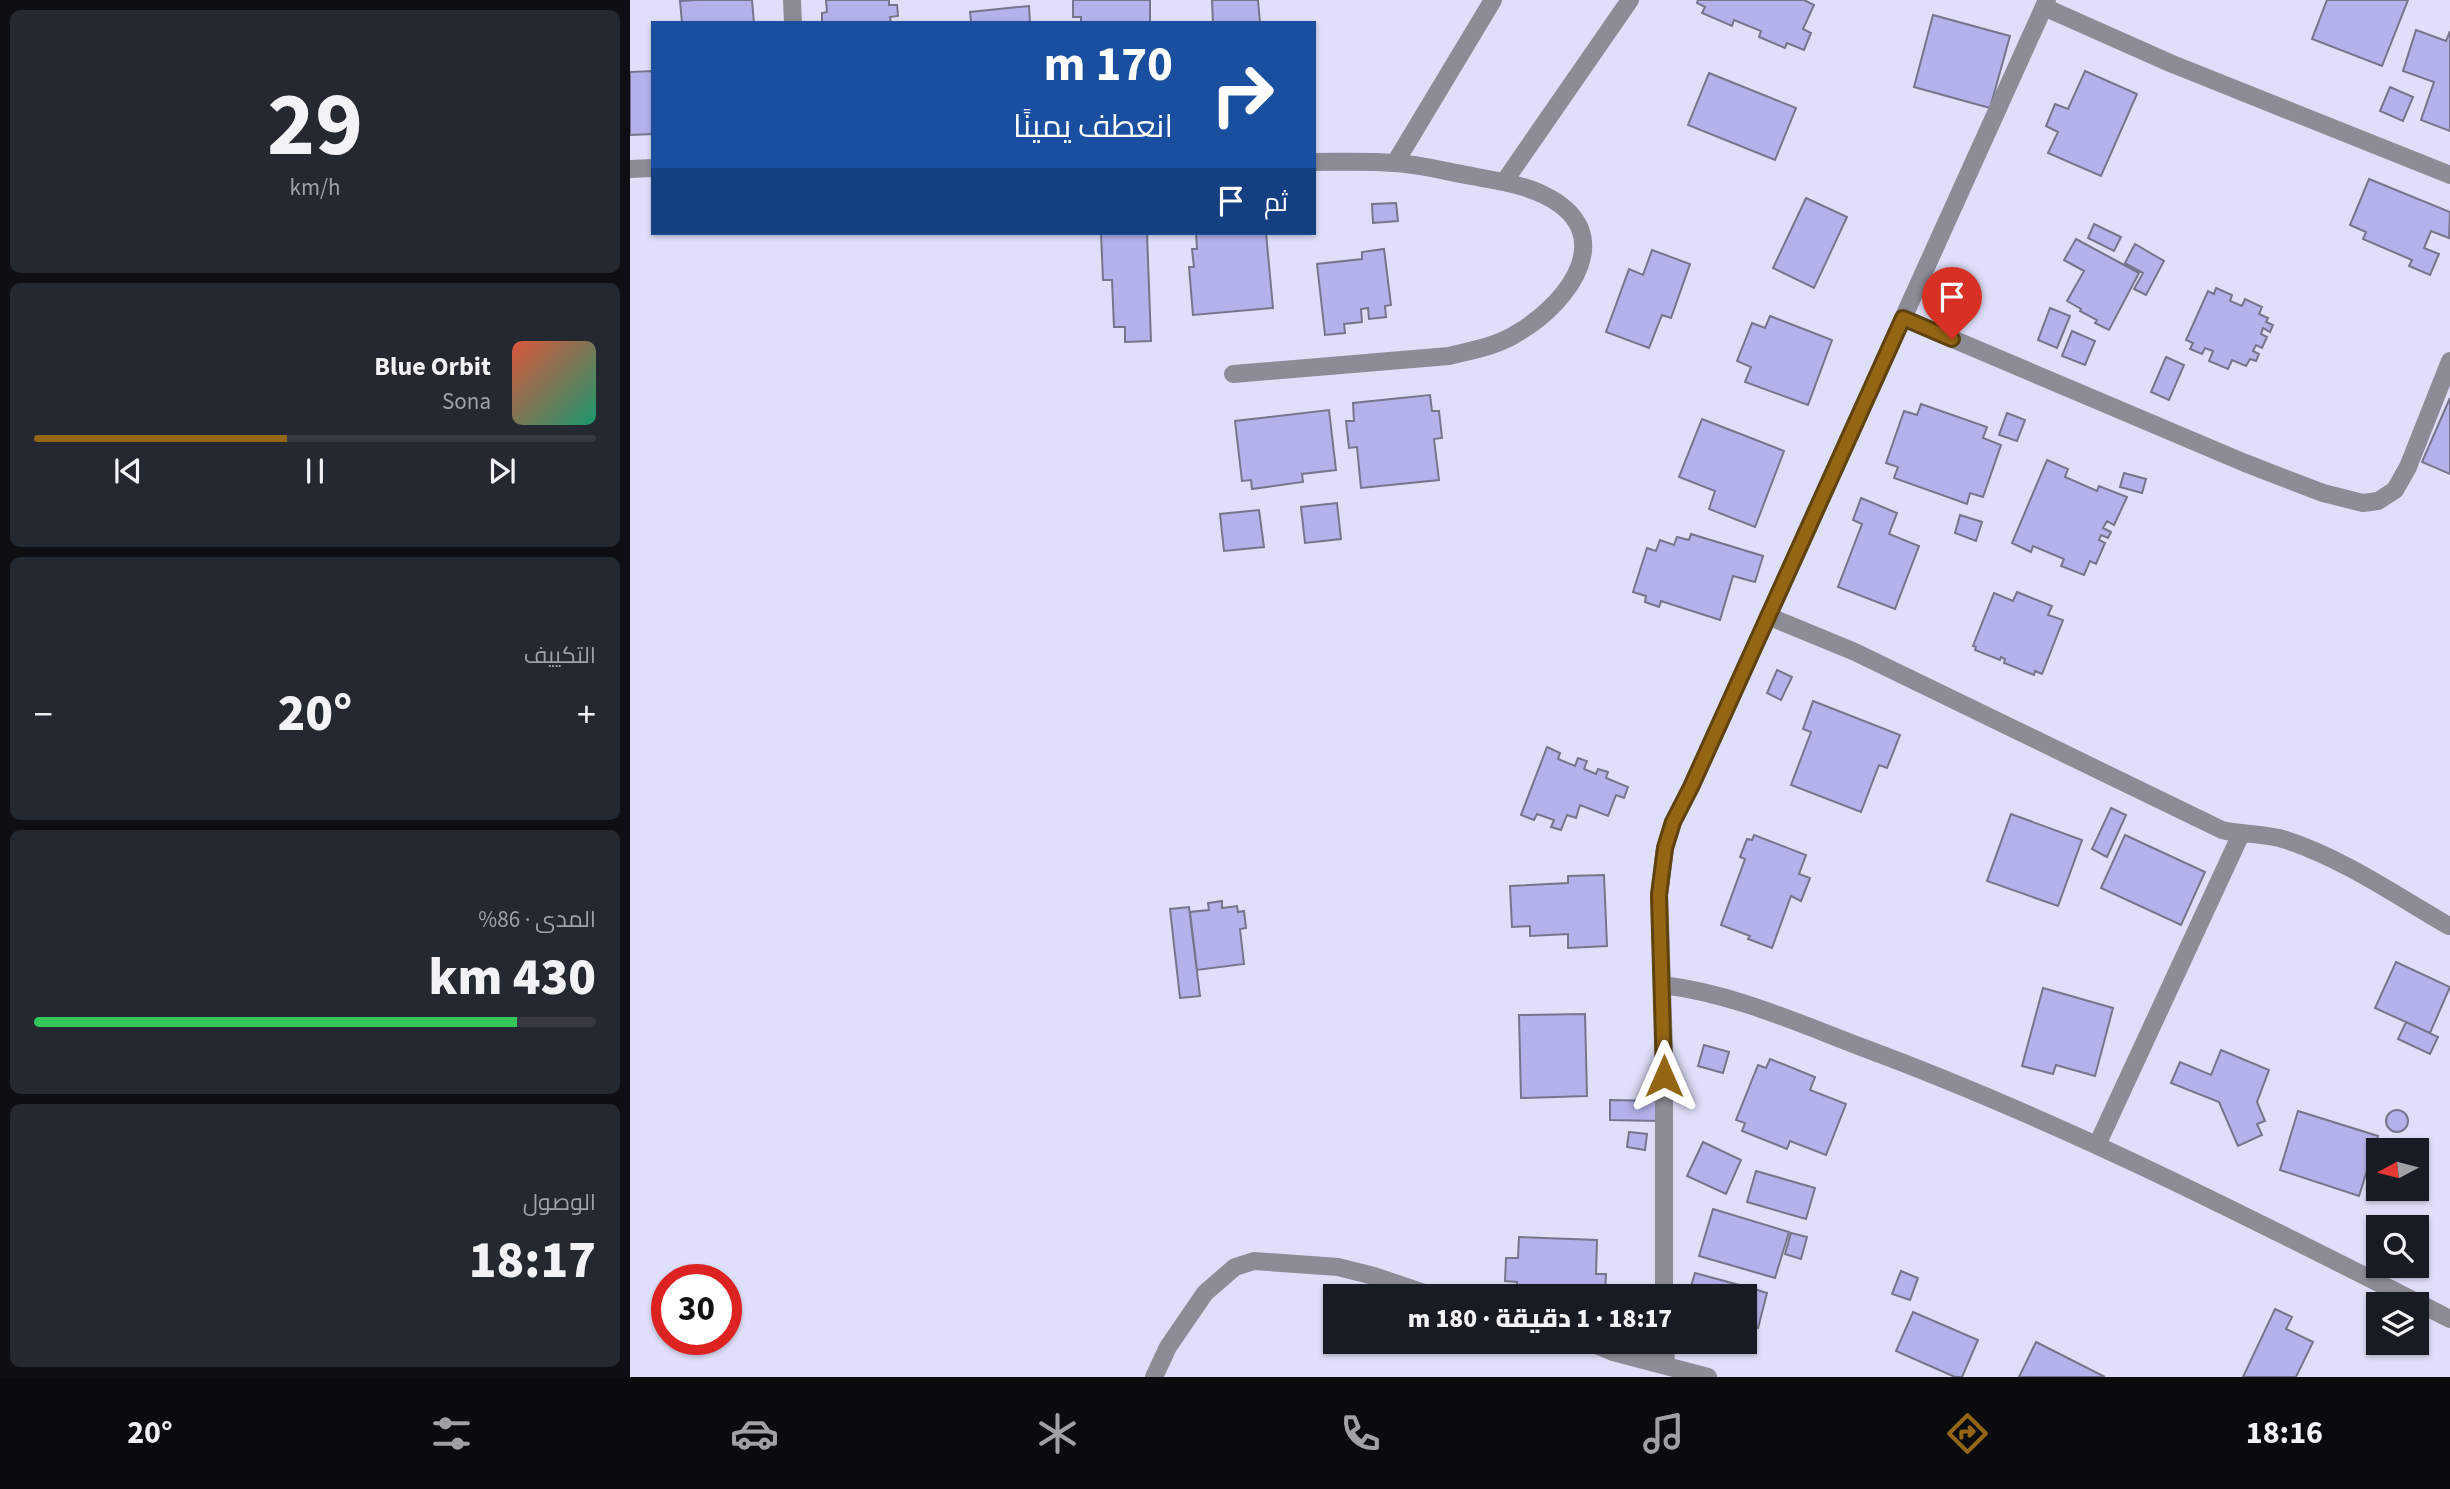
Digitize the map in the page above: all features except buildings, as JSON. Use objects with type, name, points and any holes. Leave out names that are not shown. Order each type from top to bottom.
[{"type":"street","points":[[792,0],[793,21]]},
{"type":"street","points":[[1395,163],[1493,0]]},
{"type":"street","points":[[1504,182],[1630,0]]},
{"type":"street","points":[[1664,1284],[1659,895],[1665,848],[1673,822],[2046,4],[2170,63],[2450,175]]},
{"type":"street","points":[[1233,374],[1449,356],[1484,348],[1519,333],[1553,305],[1571,284],[1584,253],[1584,238],[1577,222],[1545,195],[1504,182],[1395,163],[1316,162]]},
{"type":"street","points":[[630,169],[651,168]]},
{"type":"street","points":[[1903,318],[2245,463],[2323,493],[2363,503],[2378,501],[2395,490],[2408,467],[2450,361]]},
{"type":"street","points":[[1768,616],[1855,652],[2222,830],[2283,839],[2299,845],[2364,876],[2449,926]]},
{"type":"street","points":[[2097,1145],[2241,834]]},
{"type":"street","points":[[1662,985],[1697,989],[1741,1002],[1919,1068],[2097,1145],[2450,1319]]},
{"type":"street","points":[[1154,1377],[1168,1347],[1205,1293],[1235,1267],[1254,1261],[1338,1268],[1398,1284]]},
{"type":"street","points":[[1628,1354],[1707,1377]]},
{"type":"street","points":[[1666,1354],[1666,1366]]},
{"type":"route","points":[[1664,1076],[1659,895],[1665,848],[1673,822],[1903,318],[1952,339]]}]
